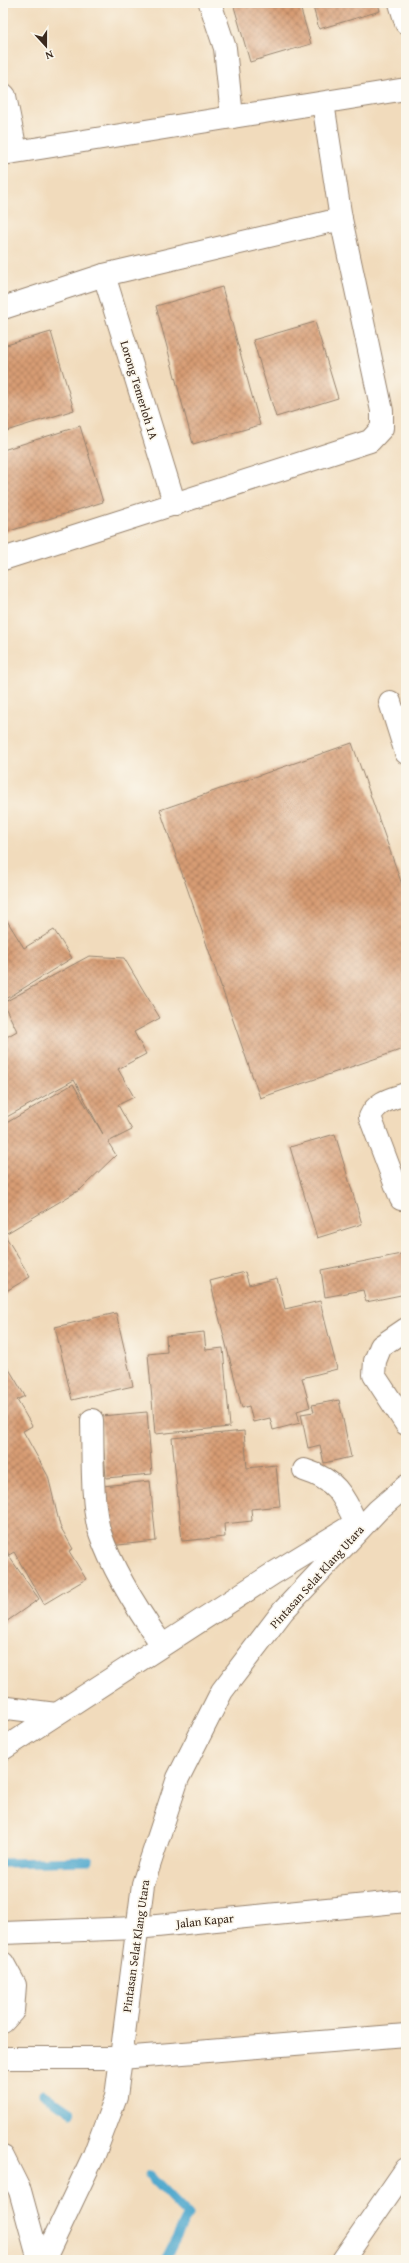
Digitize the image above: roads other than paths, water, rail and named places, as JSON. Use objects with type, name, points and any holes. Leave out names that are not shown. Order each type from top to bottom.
[{"type":"main road","points":[[210,3],[225,48],[232,117]]},
{"type":"main road","points":[[400,3],[406,23]]},
{"type":"main road","points":[[3,94],[5,96],[10,153],[406,89]]},
{"type":"main road","points":[[3,560],[370,441],[382,428],[382,411],[341,219],[323,103]]},
{"type":"main road","points":[[3,308],[104,275],[341,219]]},
{"type":"main road","name":"Lorong Temerloh 1A","points":[[104,275],[175,505]]},
{"type":"main road","points":[[390,702],[406,753]]},
{"type":"main road","points":[[401,1199],[370,1117],[373,1109],[382,1102],[406,1094]]},
{"type":"main road","points":[[406,1329],[381,1346],[375,1361],[374,1375],[406,1424]]},
{"type":"main road","points":[[92,1420],[96,1507],[100,1532],[133,1603],[162,1645]]},
{"type":"main road","points":[[304,1470],[322,1476],[335,1486],[347,1503],[356,1523]]},
{"type":"main road","name":"Pintasan Selat Klang Utara","points":[[44,2260],[94,2156],[116,2097],[143,1884],[178,1778],[222,1691],[283,1610],[378,1510],[406,1486]]},
{"type":"main road","points":[[3,1749],[274,1572],[378,1510]]},
{"type":"main road","points":[[3,1710],[8,1708],[56,1714]]},
{"type":"main road","name":"Jalan Kapar","points":[[3,1932],[137,1928],[406,1901]]},
{"type":"main road","points":[[3,1963],[16,1985],[13,2011],[3,2022]]},
{"type":"main road","points":[[3,2058],[121,2058],[406,2035]]},
{"type":"main road","points":[[3,2157],[20,2191],[39,2260]]},
{"type":"main road","points":[[343,2260],[387,2200],[406,2169]]},
{"type":"main road","points":[[387,2200],[406,2184]]},
{"type":"waterway","points":[[3,1863],[89,1861]]},
{"type":"waterway","points":[[43,2094],[71,2113]]},
{"type":"waterway","points":[[149,2175],[188,2215],[165,2260]]}]
